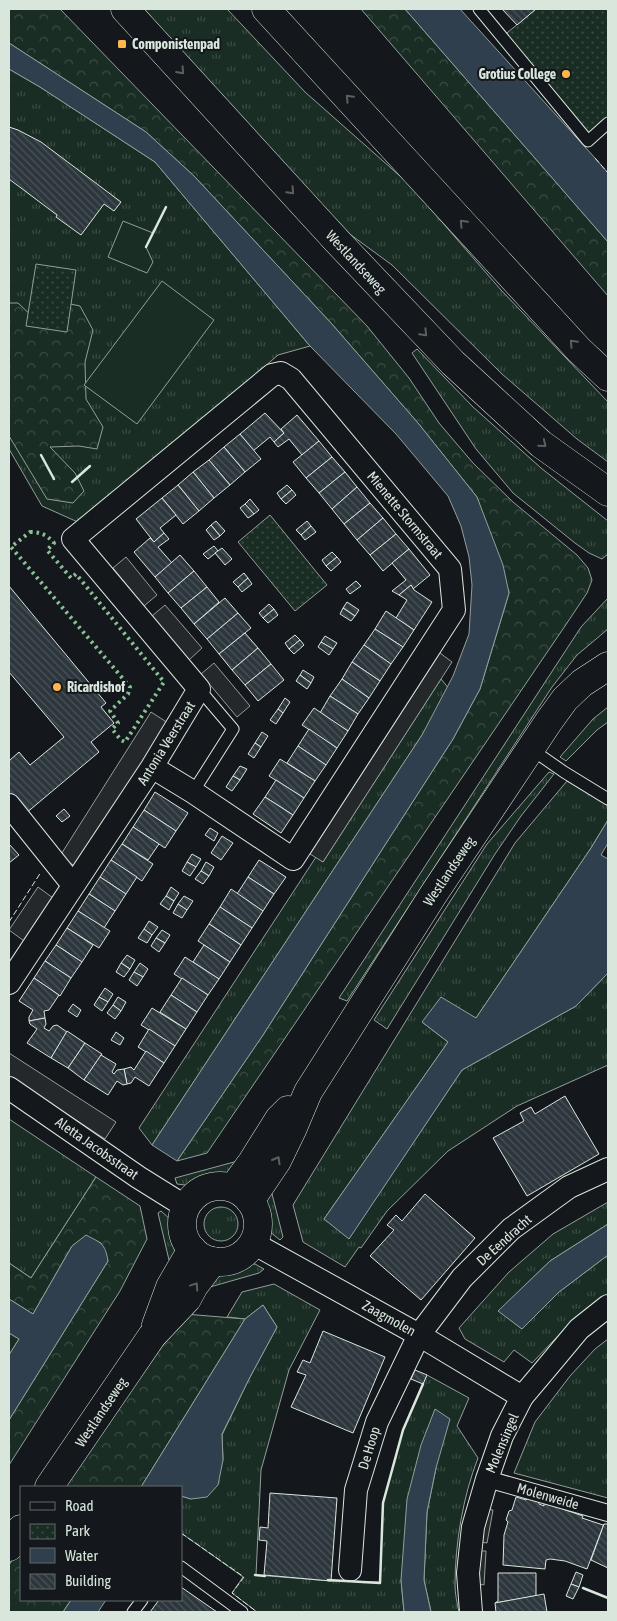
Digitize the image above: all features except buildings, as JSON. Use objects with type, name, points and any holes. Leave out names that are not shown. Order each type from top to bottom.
[{"type":"main road","name":"Westlandseweg","points":[[125,9],[337,241],[452,363],[541,444],[608,492]]},
{"type":"main road","points":[[266,9],[573,343],[608,377]]},
{"type":"main road","name":"Westlandseweg","points":[[241,1194],[277,1161],[308,1092],[433,895],[565,699],[582,683],[608,666]]},
{"type":"main road","points":[[222,1186],[241,1194],[255,1208],[258,1226],[253,1243],[246,1252],[236,1259],[225,1262],[203,1255],[187,1242],[182,1225],[186,1207],[192,1198],[201,1191],[211,1187],[222,1186]]},
{"type":"main road","name":"Westlandseweg","points":[[50,1486],[152,1336],[187,1298],[194,1286],[203,1255]]},
{"type":"main road","points":[[9,1547],[20,1530]]},
{"type":"street","name":"Mienette Stormstraat","points":[[73,539],[272,375],[281,373],[291,378],[450,569],[454,610],[293,859],[193,792],[152,768]]},
{"type":"street","name":"Antonia Veerstraat","points":[[9,983],[152,768],[199,690],[73,539]]},
{"type":"street","points":[[9,805],[74,885]]},
{"type":"street","name":"Aletta Jacobsstraat","points":[[9,1088],[138,1177],[186,1207]]},
{"type":"street","name":"De Eendracht","points":[[419,1335],[462,1278],[511,1230],[569,1187],[608,1169]]},
{"type":"street","name":"Zaagmolen","points":[[253,1243],[419,1335],[522,1397]]},
{"type":"street","name":"Molensingel","points":[[471,1612],[468,1572],[473,1527],[502,1436],[522,1397],[579,1329],[608,1306]]},
{"type":"street","name":"De Hoop","points":[[350,1570],[356,1490],[376,1422],[419,1335]]},
{"type":"street","name":"Molenweide","points":[[487,1479],[608,1513]]},
{"type":"lane","points":[[478,9],[588,141],[608,123]]},
{"type":"lane","points":[[193,792],[233,729],[199,690]]},
{"type":"lane","points":[[531,749],[608,799]]},
{"type":"lane","points":[[182,1568],[242,1612]]},
{"type":"lane","points":[[133,1612],[141,1601]]},
{"type":"green space","points":[[9,9],[60,9],[367,326],[409,378],[439,423],[473,463],[513,502],[577,555],[588,568],[592,580],[587,593],[567,623],[207,1153],[177,1161],[263,1035],[453,739],[480,689],[509,593],[477,497],[418,423],[331,323],[194,176],[146,132],[9,43]]},
{"type":"green space","points":[[144,9],[227,9],[305,92],[409,184],[501,290],[608,402],[608,462],[577,439],[502,374],[392,265],[351,235],[271,152]]},
{"type":"green space","points":[[361,9],[405,9],[608,242],[608,296]]},
{"type":"green space","name":"Grotius College","points":[[536,9],[608,9],[608,123],[588,141],[502,37]]},
{"type":"green space","points":[[9,69],[155,162],[310,346],[278,355],[115,496],[80,523],[42,506],[9,449]]},
{"type":"green space","points":[[123,221],[153,233],[146,247],[153,262],[147,273],[108,257]]},
{"type":"green space","points":[[36,264],[76,270],[67,332],[26,326]]},
{"type":"green space","points":[[162,281],[214,320],[137,424],[84,385]]},
{"type":"green space","points":[[61,302],[80,306],[93,330],[85,362],[86,399],[103,427],[97,449],[79,446],[50,447],[75,473],[84,491],[73,503],[47,499],[9,436],[9,303],[18,303],[35,319]]},
{"type":"green space","points":[[417,349],[473,407],[541,468],[608,521],[608,554],[602,559],[589,553],[513,493],[476,449],[412,353]]},
{"type":"green space","points":[[270,515],[327,585],[295,611],[238,542]]},
{"type":"green space","points":[[608,598],[608,629],[577,655],[552,687],[347,1001],[339,998],[581,627]]},
{"type":"green space","points":[[441,679],[450,690],[152,1145],[139,1128],[316,857],[323,862]]},
{"type":"green space","points":[[608,707],[608,722],[597,730],[566,761],[560,757],[593,719]]},
{"type":"green space","points":[[549,772],[554,774],[521,816],[495,854],[387,1029],[374,1020],[487,844]]},
{"type":"green space","points":[[567,781],[608,806],[608,820],[476,1018],[422,1022],[448,1042],[324,1219],[349,1238],[462,1070],[576,1006],[608,973],[608,1065],[517,1106],[448,1151],[387,1211],[345,1267],[303,1242],[293,1205],[515,843]]},
{"type":"green space","points":[[9,1119],[96,1177],[31,1278],[9,1263]]},
{"type":"green space","points":[[234,1162],[239,1163],[225,1176],[207,1178],[193,1186],[177,1184],[175,1178]]},
{"type":"green space","points":[[96,1177],[140,1206],[147,1239],[120,1291],[9,1465],[9,1420],[108,1261],[101,1243],[86,1236],[72,1246],[33,1314],[9,1299],[9,1263],[31,1278]]},
{"type":"green space","points":[[271,1190],[283,1237],[280,1240],[269,1231],[263,1197]]},
{"type":"green space","points":[[608,1202],[608,1224],[550,1261],[499,1311],[522,1329],[559,1292],[608,1255],[608,1294],[577,1316],[532,1363],[514,1350],[504,1362],[465,1339],[459,1328],[509,1272],[553,1234]]},
{"type":"green space","points":[[221,1207],[233,1212],[238,1224],[233,1236],[221,1241],[209,1236],[204,1224],[209,1212]]},
{"type":"green space","points":[[161,1211],[171,1220],[177,1253],[173,1263],[169,1260],[158,1213]]},
{"type":"green space","points":[[248,1264],[255,1264],[264,1269],[259,1273],[210,1287],[215,1273],[231,1272]]},
{"type":"green space","points":[[274,1284],[320,1310],[289,1370],[261,1470],[256,1575],[331,1581],[380,1582],[383,1503],[403,1430],[427,1375],[469,1398],[457,1426],[478,1458],[464,1504],[456,1553],[455,1585],[459,1612],[431,1612],[424,1580],[427,1512],[436,1468],[401,1580],[404,1612],[257,1612],[232,1593],[243,1577],[182,1534],[182,1496],[191,1499],[223,1460],[222,1435],[277,1327],[263,1305],[245,1319],[227,1317],[242,1292]]},
{"type":"green space","points":[[185,1314],[245,1319],[142,1486],[64,1486]]},
{"type":"green space","points":[[9,1333],[19,1339],[9,1355]]},
{"type":"green space","points":[[608,1339],[608,1498],[514,1473],[535,1422],[570,1376],[595,1349]]},
{"type":"green space","points":[[20,1548],[20,1601],[70,1601],[63,1612],[9,1612],[9,1565]]},
{"type":"shaded area","points":[[126,557],[157,595],[144,606],[113,568]]},
{"type":"shaded area","points":[[165,605],[202,648],[189,660],[152,616]]},
{"type":"shaded area","points":[[440,653],[452,662],[323,862],[310,854]]},
{"type":"shaded area","points":[[214,663],[250,706],[237,717],[201,674]]},
{"type":"shaded area","points":[[151,712],[168,723],[76,867],[60,856]]},
{"type":"shaded area","points":[[38,887],[53,898],[24,941],[9,930]]},
{"type":"shaded area","points":[[9,1053],[116,1122],[105,1139],[9,1076]]},
{"type":"shaded area","points":[[487,1509],[493,1510],[487,1543],[481,1542]]},
{"type":"shaded area","points":[[481,1551],[486,1551],[484,1585],[478,1584]]},
{"type":"water","points":[[405,9],[460,9],[595,158],[608,173],[608,242]]},
{"type":"water","points":[[9,43],[146,132],[194,176],[331,323],[418,423],[477,497],[503,565],[509,593],[480,689],[453,739],[263,1035],[177,1161],[152,1145],[422,735],[453,676],[469,634],[472,585],[469,557],[461,526],[448,496],[396,434],[310,346],[155,162],[9,69]]},
{"type":"water","points":[[608,820],[608,843],[601,855],[608,859],[608,973],[576,1006],[462,1070],[349,1239],[324,1219],[448,1042],[422,1022],[441,997],[476,1018]]},
{"type":"water","points":[[608,1224],[608,1255],[559,1292],[522,1329],[498,1311],[550,1261]]},
{"type":"water","points":[[86,1235],[102,1244],[108,1261],[9,1420],[9,1355],[19,1339],[9,1333],[9,1299],[33,1314],[72,1246]]},
{"type":"water","points":[[263,1305],[277,1327],[222,1434],[223,1460],[218,1485],[207,1497],[191,1499],[182,1496],[182,1486],[142,1486],[245,1319]]},
{"type":"water","points":[[435,1409],[450,1419],[436,1468],[427,1512],[424,1580],[431,1612],[404,1612],[401,1580],[407,1499],[421,1445]]},
{"type":"water","points":[[70,1601],[105,1601],[98,1612],[63,1612]]},
{"type":"hedge","points":[[30,532],[44,534],[54,543],[47,550],[71,578],[76,574],[164,682],[125,742],[112,729],[118,723],[110,711],[128,694],[130,687],[11,547],[30,532]]},
{"type":"fence","points":[[595,158],[608,173]]},
{"type":"fence","points":[[9,922],[41,872]]},
{"type":"fence","points":[[182,1534],[244,1577],[232,1593],[257,1612]]},
{"type":"wall","points":[[146,247],[166,207]]},
{"type":"wall","points":[[41,455],[54,479]]},
{"type":"wall","points":[[72,482],[90,466]]},
{"type":"wall","points":[[328,1580],[380,1583],[383,1503],[403,1430],[423,1384]]},
{"type":"wall","points":[[255,1575],[265,1576]]},
{"type":"wall","points":[[583,1588],[608,1598]]},
{"type":"place","name":"Componistenpad","points":[[122,44]]},
{"type":"place","name":"Grotius College","points":[[566,74]]},
{"type":"place","name":"Ricardishof","points":[[57,687]]}]
